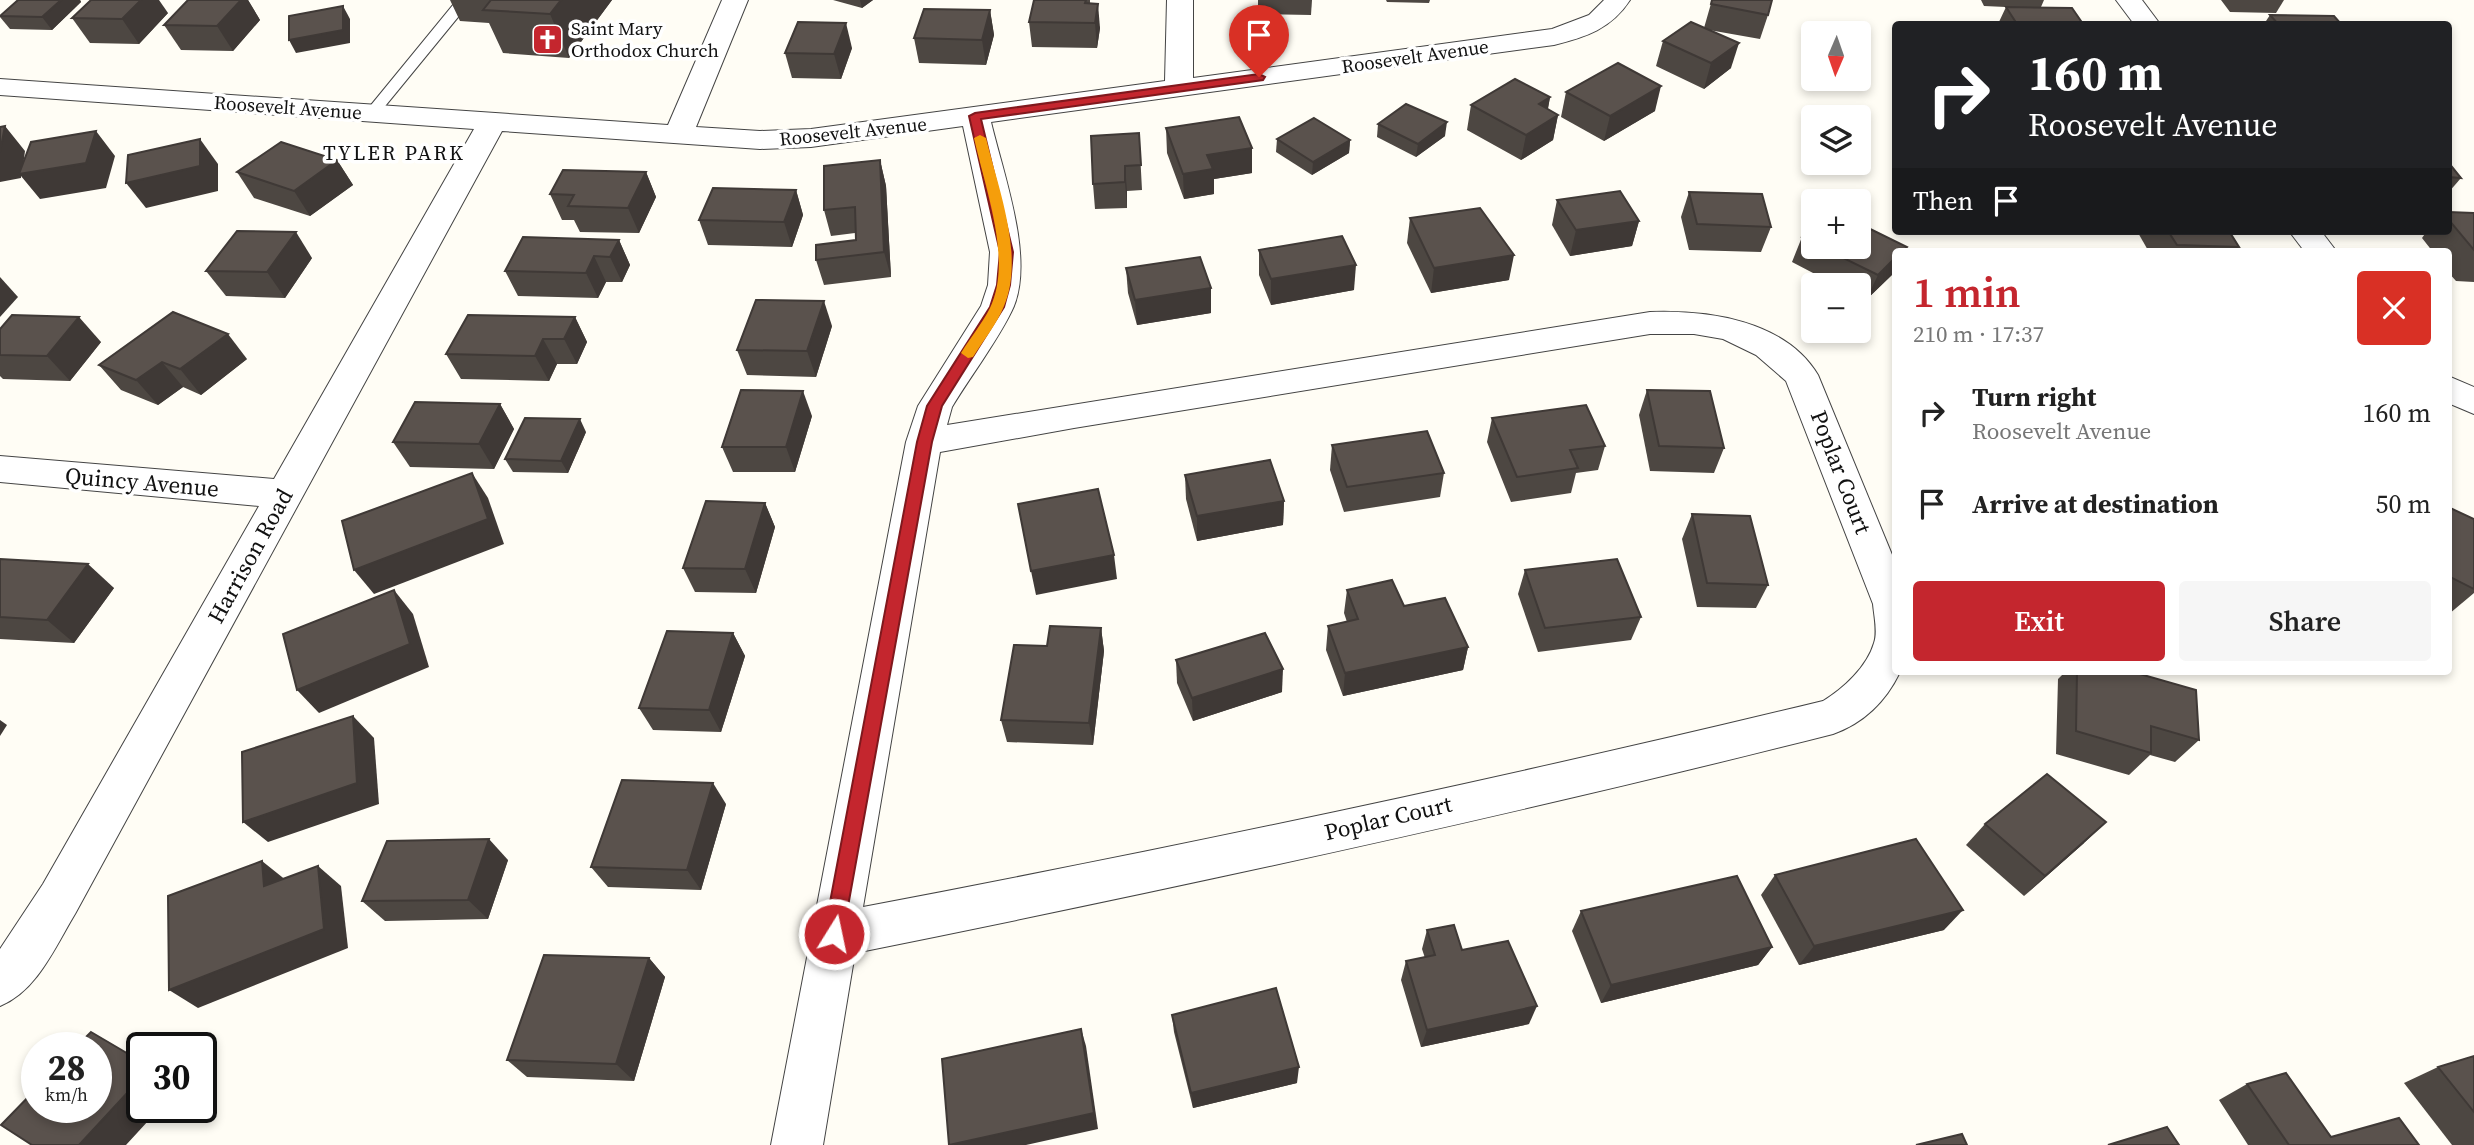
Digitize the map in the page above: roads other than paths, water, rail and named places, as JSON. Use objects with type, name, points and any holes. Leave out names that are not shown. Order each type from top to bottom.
[{"type":"street","points":[[679,134],[735,0]]},
{"type":"street","points":[[1179,88],[1180,0]]},
{"type":"street","points":[[2129,0],[2145,21]]},
{"type":"street","name":"Roosevelt Avenue","points":[[0,87],[760,140],[811,138],[1554,37],[1581,30],[1601,19],[1614,5]]},
{"type":"street","points":[[797,1145],[924,442],[935,406],[997,307],[1004,285],[1006,252],[975,116]]},
{"type":"street","name":"Harrison Road","points":[[0,983],[19,962],[59,899],[492,122]]},
{"type":"street","name":"Poplar Court","points":[[924,442],[1650,323],[1706,323],[1737,330],[1762,342],[1784,357],[1801,375],[1892,602]]},
{"type":"street","points":[[2452,390],[2474,402]]},
{"type":"street","name":"Quincy Avenue","points":[[0,470],[285,494]]},
{"type":"street","name":"Poplar Court","points":[[834,934],[1098,883],[1708,747],[1833,716],[1854,703],[1880,672],[1892,648]]},
{"type":"lane","points":[[372,113],[465,0]]},
{"type":"place","name":"Saint Mary Orthodox Church","points":[[548,39]]},
{"type":"district","name":"TYLER PARK","points":[[394,152]]}]
